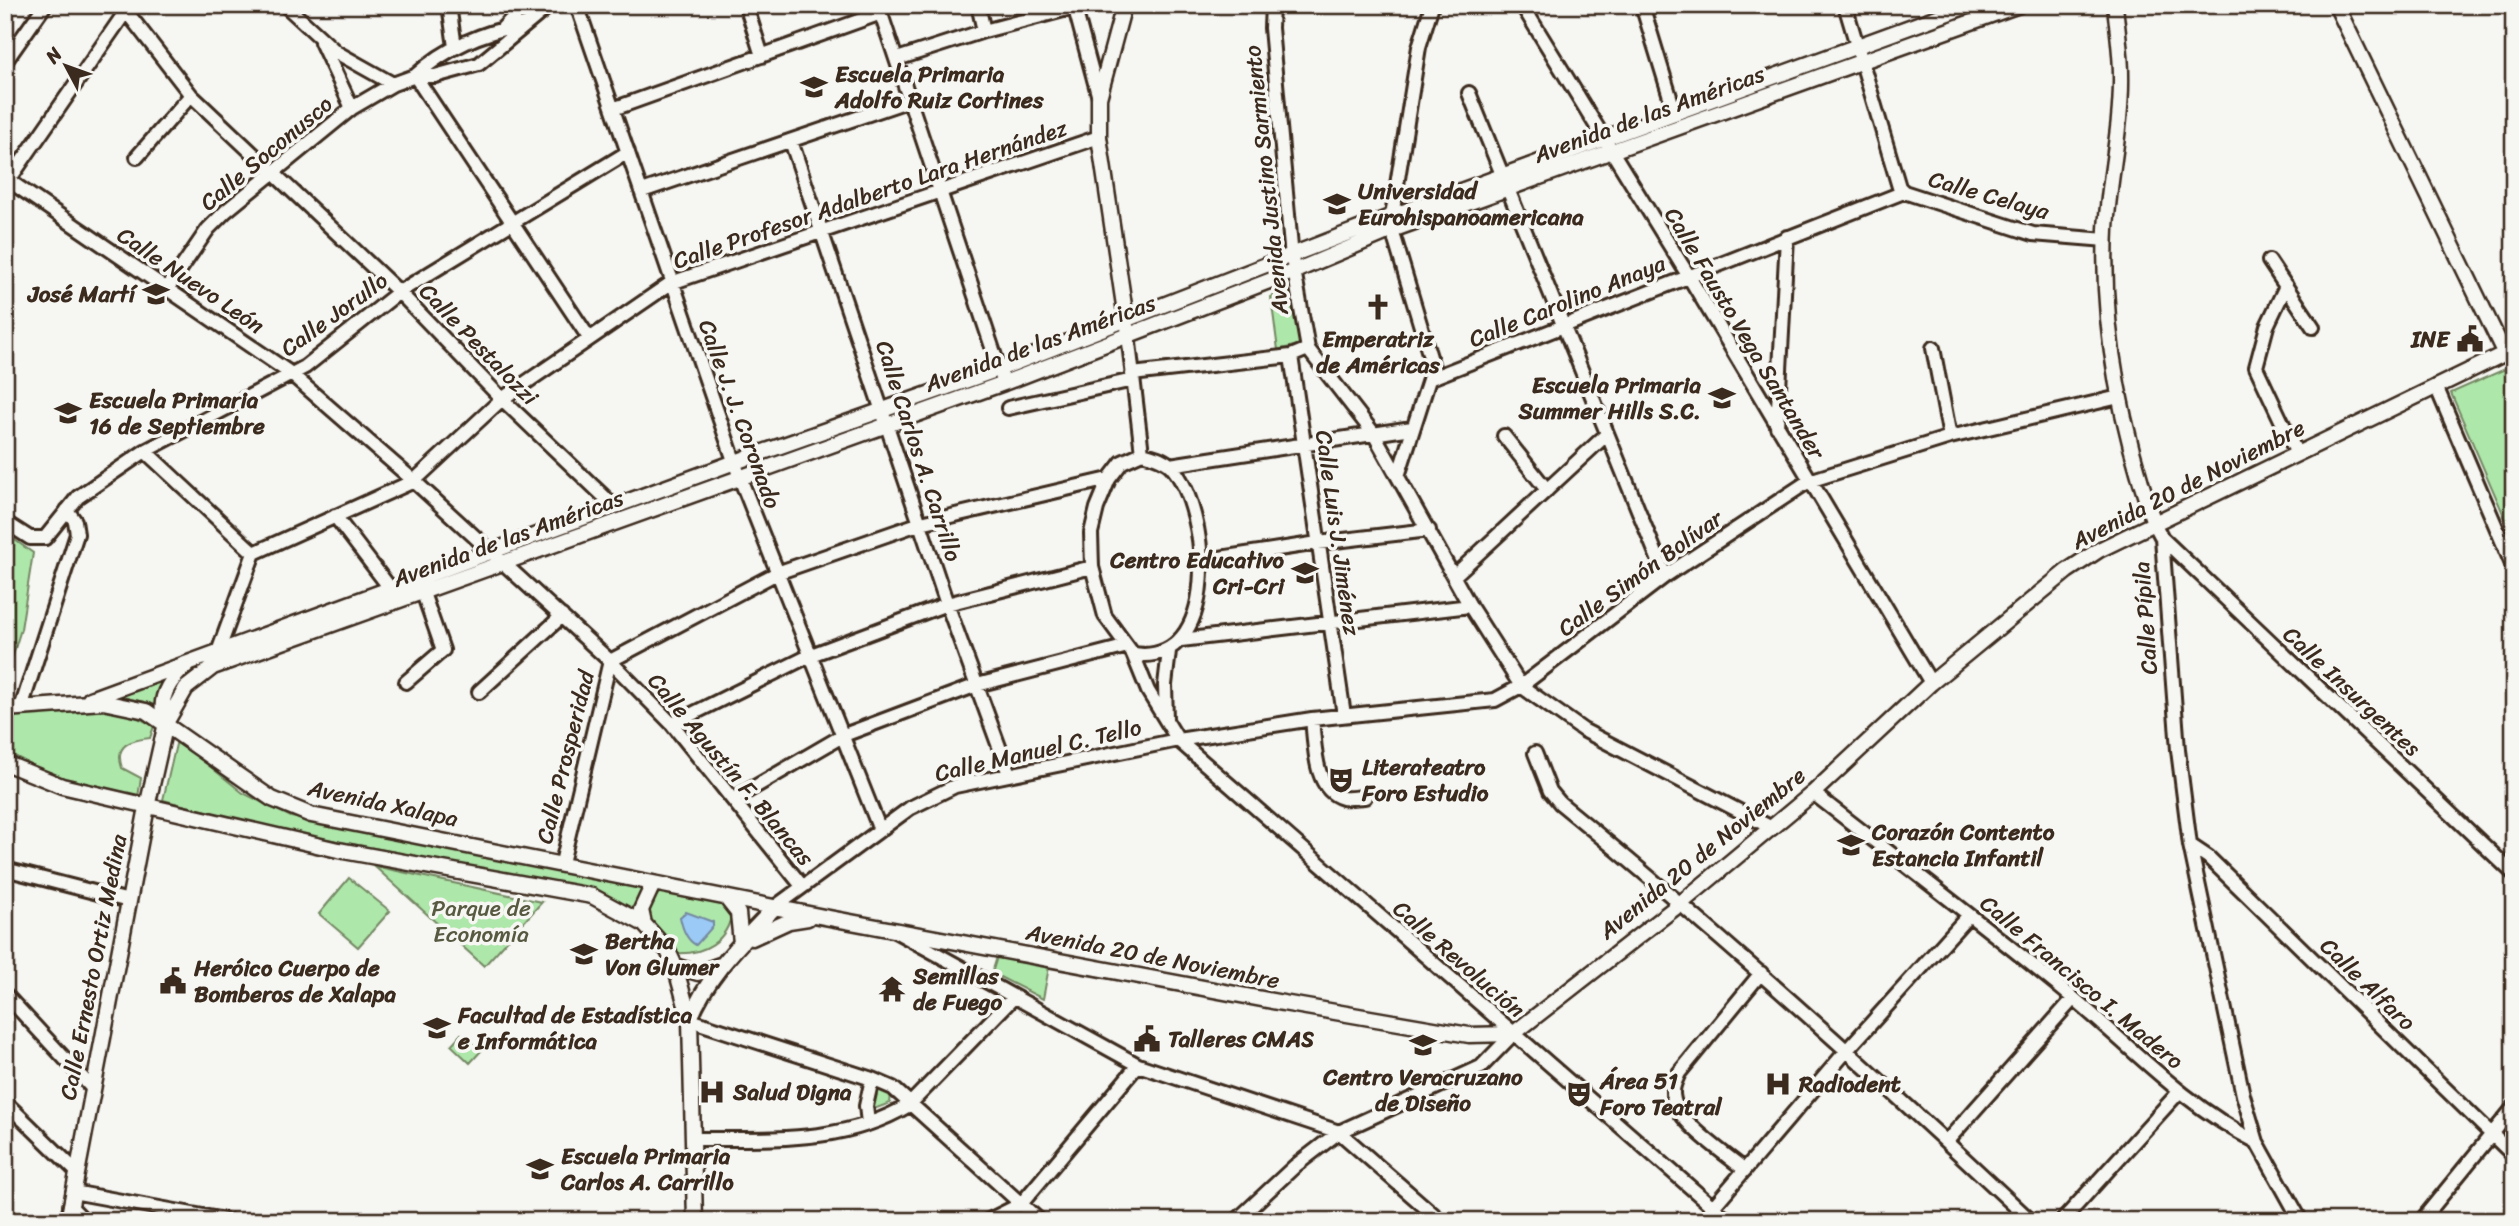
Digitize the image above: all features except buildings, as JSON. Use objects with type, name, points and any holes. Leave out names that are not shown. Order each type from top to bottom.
[{"type":"main road","name":"Avenida de las Américas","points":[[1606,146],[1675,113],[1970,5]]},
{"type":"main road","name":"Avenida de las Américas","points":[[77,704],[735,463],[886,417],[1127,335],[1392,223],[1606,146],[1863,63],[2020,5]]},
{"type":"main road","name":"Calle Pípila","points":[[2115,5],[2122,76],[2106,240],[2110,326],[2119,397],[2138,478],[2154,523]]},
{"type":"main road","points":[[2336,5],[2509,351]]},
{"type":"main road","points":[[1126,319],[1099,137],[1099,97],[1127,6]]},
{"type":"main road","name":"Avenida de las Américas","points":[[1001,376],[1126,319],[1293,265]]},
{"type":"main road","name":"Avenida 20 de Noviembre","points":[[775,907],[1469,1035],[1513,1034],[1772,828],[1931,683],[2067,571],[2099,550],[2509,351]]},
{"type":"main road","name":"Avenida de las Américas","points":[[166,723],[186,688],[213,667],[740,478],[886,417]]},
{"type":"main road","points":[[166,723],[160,710],[162,698],[171,682],[191,661]]},
{"type":"main road","name":"Avenida Xalapa","points":[[5,709],[124,704],[166,723],[264,794],[311,815],[775,907]]},
{"type":"main road","name":"Calle Ernesto Ortiz Medina","points":[[70,1206],[147,807],[166,723]]},
{"type":"main road","points":[[5,763],[62,786],[147,807],[338,850],[592,896],[644,924],[668,951],[675,966],[690,1020],[695,1221]]},
{"type":"main road","points":[[644,924],[641,910],[653,884]]},
{"type":"main road","points":[[727,899],[738,913],[741,943]]},
{"type":"main road","points":[[690,1020],[697,1000],[724,963],[775,907]]},
{"type":"main road","name":"Avenida 20 de Noviembre","points":[[741,943],[789,921],[824,917]]},
{"type":"main road","points":[[675,966],[698,973],[724,963]]},
{"type":"street","points":[[5,62],[45,5]]},
{"type":"street","points":[[285,5],[319,39],[393,84]]},
{"type":"street","points":[[449,5],[455,47]]},
{"type":"street","points":[[503,28],[525,5]]},
{"type":"street","name":"Calle Soconusco","points":[[415,76],[435,76],[480,64],[508,43],[524,24],[550,5]]},
{"type":"street","name":"Calle J. J. Coronado","points":[[577,5],[740,478],[880,830]]},
{"type":"street","points":[[746,5],[762,56]]},
{"type":"street","points":[[978,5],[984,31]]},
{"type":"street","name":"Avenida Justino Sarmiento","points":[[1272,5],[1271,28],[1293,265],[1308,349]]},
{"type":"street","points":[[1399,473],[1433,367],[1392,223],[1419,47],[1432,5]]},
{"type":"street","name":"Calle Fausto Vega Santander","points":[[1521,5],[1688,275],[1931,683]]},
{"type":"street","points":[[1643,5],[1675,113]]},
{"type":"street","points":[[1844,5],[1901,190]]},
{"type":"street","points":[[897,59],[1075,6],[1099,97]]},
{"type":"street","points":[[614,109],[762,56],[880,9],[1001,376]]},
{"type":"street","name":"Calle Pestalozzi","points":[[7,179],[126,10],[191,95],[399,292],[502,399],[615,507]]},
{"type":"street","name":"Calle Soconusco","points":[[167,289],[208,229],[226,211],[352,108],[393,84],[415,76],[455,47],[503,28],[524,24]]},
{"type":"street","points":[[319,39],[352,108]]},
{"type":"street","points":[[415,76],[589,338]]},
{"type":"street","points":[[1469,93],[1665,576]]},
{"type":"street","points":[[137,157],[191,95]]},
{"type":"street","points":[[642,191],[910,100]]},
{"type":"street","name":"Calle Profesor Adalberto Lara Hernández","points":[[254,554],[414,481],[502,399],[671,283],[1099,137]]},
{"type":"street","name":"Calle Carlos A. Carrillo","points":[[791,141],[947,604],[1009,774]]},
{"type":"street","name":"Calle Jorullo","points":[[5,522],[37,540],[45,538],[78,497],[145,451],[305,367],[399,292],[628,152]]},
{"type":"street","name":"Calle Nuevo León","points":[[7,179],[290,373],[414,481],[503,565]]},
{"type":"street","name":"Calle Celaya","points":[[1901,190],[2034,234],[2106,240]]},
{"type":"street","name":"Calle Carolino Anaya","points":[[1429,379],[1901,190]]},
{"type":"street","points":[[1777,427],[1787,237]]},
{"type":"street","points":[[2269,261],[2313,327]]},
{"type":"street","points":[[2286,286],[2267,326],[2256,367],[2297,454]]},
{"type":"street","points":[[1126,319],[1142,453],[1170,465],[1412,428]]},
{"type":"street","points":[[1933,348],[1950,437]]},
{"type":"street","points":[[1008,408],[1132,377],[1291,356],[1308,349],[1374,434],[1399,473],[1470,606],[1521,687],[1583,730],[1772,828]]},
{"type":"street","name":"Calle Luis J. Jiménez","points":[[1291,356],[1344,715]]},
{"type":"street","points":[[2437,386],[2514,569]]},
{"type":"street","name":"Calle Simón Bolívar","points":[[1178,740],[1312,719],[1495,700],[1521,687],[1665,576],[1809,481],[1950,437],[2119,397]]},
{"type":"street","points":[[1454,576],[1607,433]]},
{"type":"street","points":[[1504,436],[1547,490]]},
{"type":"street","points":[[145,451],[254,554],[218,652]]},
{"type":"street","name":"Calle Revolución","points":[[1142,453],[1122,462],[1109,479],[1097,508],[1091,533],[1092,568],[1096,593],[1105,616],[1178,740],[1729,1221]]},
{"type":"street","points":[[734,799],[844,735],[976,685],[1128,651],[1151,657],[1169,651],[1181,639],[1195,612],[1200,561],[1198,529],[1187,492],[1170,465]]},
{"type":"street","points":[[610,661],[777,573],[921,523],[1109,479]]},
{"type":"street","points":[[21,708],[77,534],[75,520],[67,510]]},
{"type":"street","points":[[335,516],[390,588]]},
{"type":"street","name":"Calle Pípila","points":[[2154,523],[2162,538],[2178,750],[2190,845],[2243,1095],[2258,1142]]},
{"type":"street","points":[[1200,561],[1429,530]]},
{"type":"street","name":"Calle Insurgentes","points":[[2162,538],[2514,874]]},
{"type":"street","name":"Calle Agustín F. Blancas","points":[[503,565],[562,616],[673,724],[802,886]]},
{"type":"street","points":[[673,724],[811,654],[947,604],[1092,568]]},
{"type":"street","points":[[406,682],[443,650],[422,593]]},
{"type":"street","points":[[1181,639],[1470,606]]},
{"type":"street","points":[[479,692],[562,616]]},
{"type":"street","points":[[1166,723],[1165,685],[1169,651]]},
{"type":"street","name":"Calle Prosperidad","points":[[562,863],[610,661]]},
{"type":"street","points":[[1312,719],[1321,778],[1329,790],[1343,798],[1365,797]]},
{"type":"street","name":"Calle Manuel C. Tello","points":[[775,907],[880,830],[931,796],[955,786],[1178,740]]},
{"type":"street","points":[[1535,753],[1550,791],[1560,803],[1681,903],[1848,1049],[2031,1221]]},
{"type":"street","name":"Calle Francisco I. Madero","points":[[1813,793],[2073,999],[2179,1092],[2234,1131],[2258,1142]]},
{"type":"street","name":"Calle Alfaro","points":[[2190,845],[2208,857],[2514,1156]]},
{"type":"street","points":[[5,869],[129,901]]},
{"type":"street","points":[[1713,1207],[1848,1049],[1969,915]]},
{"type":"street","points":[[891,929],[1138,1065],[1339,1132],[1441,1221]]},
{"type":"street","points":[[1745,1170],[1686,1120],[1677,1109],[1673,1087],[1679,1073],[1761,974]]},
{"type":"street","points":[[5,995],[92,1088]]},
{"type":"street","points":[[693,1139],[811,1138],[839,1134],[909,1105],[1013,998]]},
{"type":"street","points":[[1947,1141],[2073,999]]},
{"type":"street","points":[[690,1020],[893,1088],[1040,1221]]},
{"type":"street","points":[[1236,1221],[1295,1166],[1339,1132],[1481,1067],[1513,1034]]},
{"type":"street","points":[[987,1221],[1021,1204],[1138,1065]]},
{"type":"street","points":[[868,1123],[866,1106],[872,1079]]},
{"type":"street","points":[[2062,1221],[2179,1092]]},
{"type":"street","points":[[5,1102],[77,1172]]},
{"type":"street","points":[[2421,1221],[2514,1107]]},
{"type":"street","points":[[2258,1142],[2301,1221]]},
{"type":"street","points":[[70,1206],[85,1221]]},
{"type":"street","points":[[70,1206],[230,1221]]},
{"type":"green space","points":[[1291,264],[1294,270],[1140,328],[1138,321]]},
{"type":"green space","points":[[1290,288],[1302,344],[1278,350],[1271,297]]},
{"type":"green space","points":[[2514,365],[2514,539],[2451,393]]},
{"type":"green space","points":[[872,417],[874,423],[747,470],[745,463]]},
{"type":"green space","points":[[717,473],[719,479],[513,554],[511,547]]},
{"type":"green space","points":[[5,533],[33,553],[21,629],[5,681]]},
{"type":"green space","points":[[166,672],[156,705],[106,693]]},
{"type":"green space","points":[[57,708],[119,712],[154,726],[150,738],[130,742],[120,754],[122,768],[141,778],[138,797],[53,776],[5,751],[5,716]]},
{"type":"green space","points":[[177,740],[243,793],[291,817],[646,885],[636,914],[578,887],[285,831],[163,800]]},
{"type":"green space","name":"Parque de Economía","points":[[374,866],[542,902],[484,966]]},
{"type":"green space","points":[[349,878],[390,911],[358,947],[319,914]]},
{"type":"green space","points":[[660,892],[724,903],[732,911],[730,922],[720,938],[704,949],[675,953],[648,917],[649,904]]},
{"type":"green space","points":[[997,957],[1049,967],[1043,999],[992,973]]},
{"type":"green space","points":[[461,1034],[481,1051],[470,1063],[451,1045]]},
{"type":"green space","points":[[873,1084],[891,1093],[890,1103],[874,1109],[871,1095]]},
{"type":"water","points":[[686,912],[713,922],[713,926],[696,945],[687,937],[682,925],[680,917]]},
{"type":"place","name":"Escuela Primaria Adolfo Ruiz Cortines","points":[[814,87]]},
{"type":"place","name":"Universidad Eurohispanoamericana","points":[[1337,204]]},
{"type":"place","name":"José Martí","points":[[156,294]]},
{"type":"place","name":"Emperatriz de Américas","points":[[1378,307]]},
{"type":"place","name":"INE","points":[[2470,339]]},
{"type":"place","name":"Escuela Primaria Summer Hills S.C.","points":[[1722,398]]},
{"type":"place","name":"Escuela Primaria 16 de Septiembre","points":[[68,413]]},
{"type":"place","name":"Centro Educativo Cri-Cri","points":[[1305,573]]},
{"type":"place","name":"Literateatro Foro Estudio","points":[[1341,780]]},
{"type":"place","name":"Corazón Contento Estancia Infantil","points":[[1851,845]]},
{"type":"place","name":"Bertha Von Glumer","points":[[584,954]]},
{"type":"place","name":"Heróico Cuerpo de Bomberos de Xalapa","points":[[173,981]]},
{"type":"place","name":"Semillas de Fuego","points":[[892,989]]},
{"type":"place","name":"Facultad de Estadística e Informática","points":[[437,1028]]},
{"type":"place","name":"Talleres CMAS","points":[[1147,1039]]},
{"type":"place","name":"Centro Veracruzano de Diseño","points":[[1423,1045]]},
{"type":"place","name":"Radiodent","points":[[1778,1084]]},
{"type":"place","name":"Salud Digna","points":[[712,1092]]},
{"type":"place","name":"Área 51 Foro Teatral","points":[[1579,1094]]},
{"type":"place","name":"Escuela Primaria Carlos A. Carrillo","points":[[540,1169]]}]
